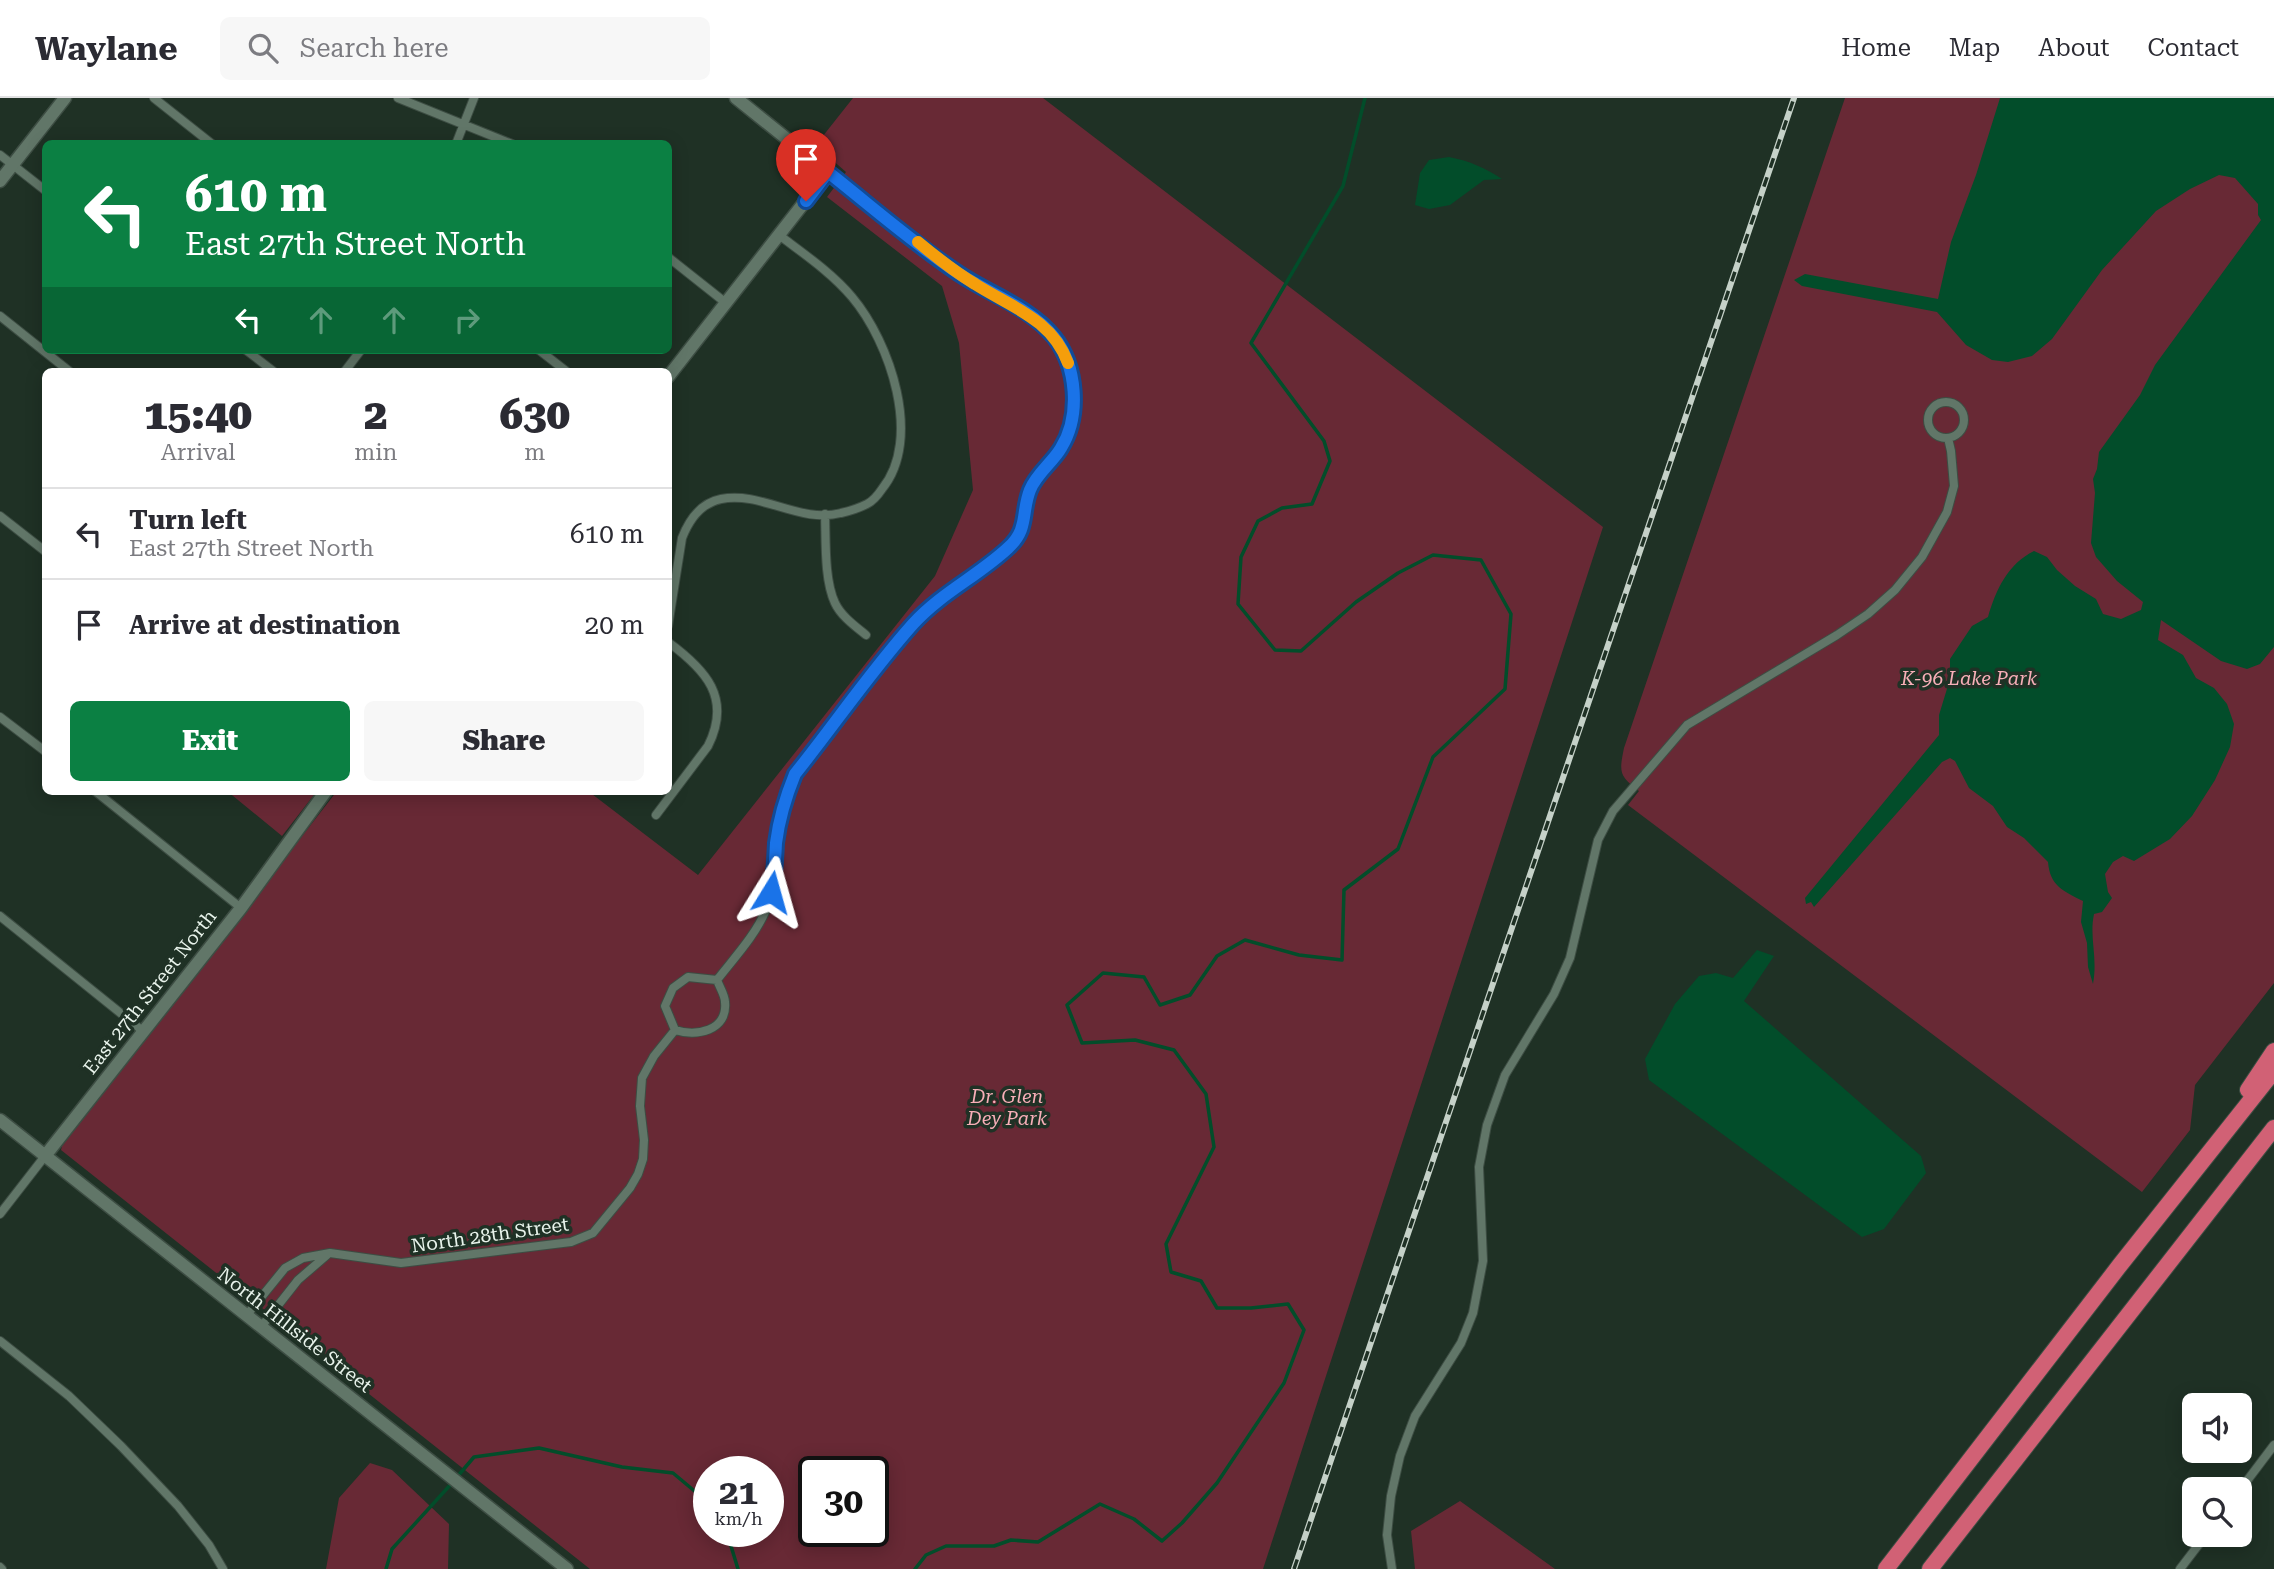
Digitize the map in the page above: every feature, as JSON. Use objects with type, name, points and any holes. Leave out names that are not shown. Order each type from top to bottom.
[{"type":"highway","points":[[2204,1159],[2274,1051]]},
{"type":"highway","points":[[1886,1569],[2274,1071]]},
{"type":"highway","points":[[1930,1569],[2274,1128]]},
{"type":"street","points":[[0,181],[65,98]]},
{"type":"street","points":[[154,98],[207,140]]},
{"type":"street","points":[[398,98],[502,140]]},
{"type":"street","points":[[458,140],[474,98]]},
{"type":"street","points":[[717,980],[751,937],[766,909],[775,875],[776,841],[785,800],[795,774],[928,608],[1008,548],[1020,534],[1025,522],[1029,493],[1063,445],[1073,408],[1072,378],[1063,350],[1043,325],[955,271],[736,98]]},
{"type":"street","points":[[0,155],[42,188]]},
{"type":"street","points":[[672,372],[828,172]]},
{"type":"street","points":[[672,601],[682,538],[687,525],[706,505],[720,499],[738,498],[799,513],[839,514],[869,503],[887,484],[898,461],[901,425],[899,405],[884,352],[865,314],[852,296],[779,235]]},
{"type":"street","points":[[672,260],[726,303]]},
{"type":"street","points":[[0,316],[42,349]]},
{"type":"street","points":[[48,354],[65,368]]},
{"type":"street","points":[[252,354],[269,368]]},
{"type":"street","points":[[347,368],[358,354]]},
{"type":"street","points":[[544,354],[562,368]]},
{"type":"street","points":[[1946,402],[1957,406],[1964,416],[1959,433],[1948,438],[1942,438],[1932,432],[1927,421],[1931,410],[1946,402]]},
{"type":"street","points":[[1392,1569],[1387,1535],[1391,1496],[1400,1456],[1415,1416],[1461,1343],[1473,1313],[1483,1261],[1479,1167],[1487,1125],[1505,1075],[1554,994],[1570,958],[1598,840],[1613,811],[1687,725],[1837,635],[1868,614],[1895,590],[1922,557],[1947,512],[1954,486],[1948,438]]},
{"type":"street","points":[[824,514],[827,560],[834,602],[852,624],[866,635]]},
{"type":"street","points":[[0,516],[42,549]]},
{"type":"street","points":[[672,645],[705,674],[710,681],[718,709],[708,746],[672,794]]},
{"type":"street","points":[[0,717],[42,749]]},
{"type":"street","points":[[99,795],[241,908]]},
{"type":"street","name":"East 27th Street North","points":[[0,1214],[241,908],[323,795]]},
{"type":"street","points":[[656,815],[671,795]]},
{"type":"street","points":[[0,916],[144,1032]]},
{"type":"street","points":[[688,977],[717,980],[725,1001],[723,1016],[715,1027],[702,1033],[688,1034],[675,1030],[665,1006],[673,988],[688,977]]},
{"type":"street","name":"North 28th Street","points":[[246,1316],[285,1268],[303,1258],[330,1253],[401,1263],[571,1242],[593,1233],[631,1188],[638,1174],[643,1159],[644,1140],[640,1107],[642,1078],[654,1056],[675,1030]]},
{"type":"street","name":"North Hillside Street","points":[[0,1119],[566,1569]]},
{"type":"street","points":[[261,1327],[298,1280],[330,1253]]},
{"type":"street","points":[[0,1341],[69,1396],[121,1446],[178,1506],[209,1545],[223,1569]]},
{"type":"street","points":[[2250,1477],[2274,1445]]},
{"type":"street","points":[[2180,1569],[2197,1547]]},
{"type":"green space","name":"Dr. Glen Dey Park","points":[[853,98],[1043,98],[1603,527],[1263,1569],[590,1569],[61,1150],[334,795],[593,795],[698,875],[935,576],[973,490],[959,343],[942,286],[827,197],[846,172],[830,158],[831,151],[819,141]]},
{"type":"green space","name":"K-96 Lake Park","points":[[1845,98],[2274,98],[2274,983],[2195,1085],[2190,1130],[2142,1192],[1628,805],[1639,791],[1622,773],[1624,748]]},
{"type":"green space","points":[[232,795],[314,795],[282,836]]},
{"type":"green space","points":[[370,1463],[392,1470],[449,1524],[448,1569],[326,1569],[339,1498]]},
{"type":"green space","points":[[1460,1501],[1555,1569],[1415,1569],[1411,1531]]},
{"type":"shaded area","points":[[2000,98],[2274,98],[2274,647],[2260,664],[2247,669],[2221,661],[2161,620],[2158,640],[2183,655],[2196,678],[2214,688],[2227,704],[2234,724],[2230,747],[2215,780],[2192,816],[2170,839],[2134,861],[2123,856],[2113,862],[2105,874],[2108,892],[2112,898],[2102,912],[2094,914],[2093,984],[2081,922],[2083,901],[2059,887],[2052,877],[2048,862],[2024,838],[2007,827],[1993,806],[1969,788],[1955,761],[1950,758],[1942,762],[1814,907],[1811,902],[1806,904],[1805,898],[1939,735],[1939,715],[1950,679],[1950,659],[1972,626],[1988,617],[2004,578],[2025,556],[2034,551],[2047,557],[2075,586],[2096,599],[2103,614],[2121,619],[2141,610],[2143,602],[2117,581],[2096,557],[2091,543],[2095,493],[2093,479],[2099,452],[2140,395],[2155,365],[2261,220],[2258,204],[2235,178],[2219,175],[2190,189],[2156,211],[2102,270],[2052,339],[2032,356],[2008,362],[1992,360],[1966,345],[1937,312],[1802,286],[1794,280],[1805,274],[1938,299],[1951,242]]},
{"type":"shaded area","points":[[1449,157],[1477,165],[1502,179],[1484,180],[1450,205],[1429,209],[1415,205],[1420,173],[1429,160]]},
{"type":"shaded area","points":[[1757,950],[1774,956],[1744,1001],[1921,1156],[1926,1173],[1884,1229],[1862,1237],[1649,1080],[1645,1059],[1675,1004],[1699,976],[1716,973],[1733,978]]},
{"type":"waterway","points":[[915,1569],[926,1555],[946,1546],[994,1546],[1011,1540],[1038,1542],[1100,1504],[1134,1519],[1162,1541],[1182,1523],[1217,1483],[1284,1383],[1304,1330],[1288,1304],[1217,1308],[1201,1281],[1171,1272],[1166,1244],[1214,1147],[1206,1094],[1174,1050],[1135,1040],[1082,1043],[1067,1005],[1103,973],[1144,977],[1160,1005],[1190,995],[1217,956],[1245,940],[1299,955],[1342,960],[1344,890],[1398,849],[1433,757],[1505,689],[1511,614],[1481,560],[1433,555],[1398,573],[1356,602],[1301,651],[1275,650],[1238,604],[1241,557],[1258,521],[1282,508],[1312,504],[1330,461],[1324,441],[1251,343],[1343,186],[1365,98]]},
{"type":"waterway","points":[[457,1477],[474,1457],[539,1448],[622,1467],[673,1473],[693,1490]]},
{"type":"waterway","points":[[386,1569],[392,1549],[452,1483]]},
{"type":"waterway","points":[[731,1547],[738,1569]]},
{"type":"railway","points":[[1294,1569],[1794,98]]},
{"type":"slow traffic","points":[[918,242],[955,271],[1043,325],[1063,350],[1068,363]]},
{"type":"route","points":[[771,892],[775,875],[776,841],[785,800],[795,774],[905,633],[928,608],[1008,548],[1020,534],[1033,484],[1052,462],[1070,427],[1074,394],[1069,364],[1063,350],[1043,325],[1027,313],[955,271],[828,172],[806,201]]}]
